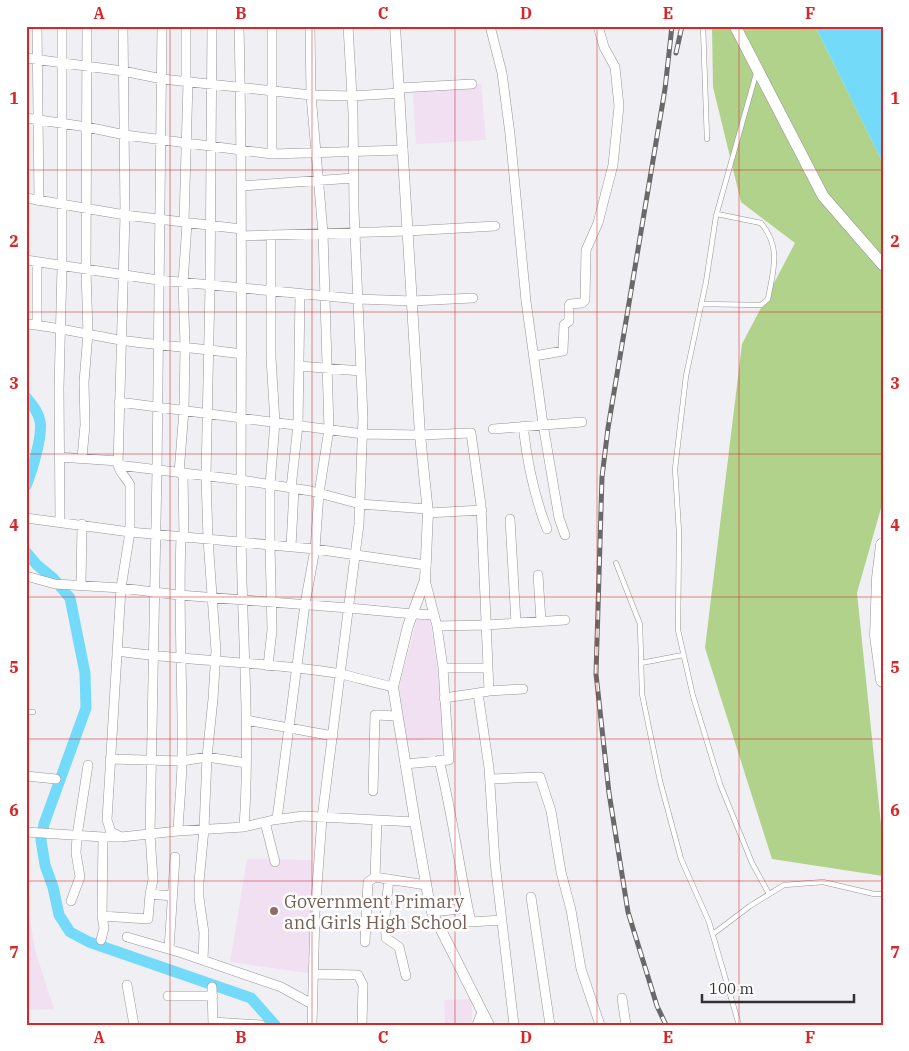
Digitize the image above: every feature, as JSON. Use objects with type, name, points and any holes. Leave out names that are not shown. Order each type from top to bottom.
[{"type":"main road","points":[[735,26],[823,196],[883,265]]},
{"type":"main road","points":[[883,545],[879,578],[877,636],[883,680]]},
{"type":"street","points":[[37,26],[40,201]]},
{"type":"street","points":[[60,522],[59,328],[62,266],[62,26]]},
{"type":"street","points":[[82,458],[85,425],[84,382],[88,333],[86,270],[87,26]]},
{"type":"street","points":[[121,837],[111,832],[106,820],[121,588],[130,532],[130,485],[120,472],[118,463],[125,215],[123,26]]},
{"type":"street","points":[[102,916],[148,920],[152,880],[150,834],[158,407],[158,280],[161,220],[162,26]]},
{"type":"street","points":[[178,831],[182,761],[182,659],[179,595],[182,537],[181,473],[185,346],[183,283],[186,223],[186,26]]},
{"type":"street","points":[[204,960],[204,933],[199,898],[215,660],[206,476],[212,26]]},
{"type":"street","points":[[239,26],[243,289],[241,542],[246,720],[244,827]]},
{"type":"street","points":[[272,26],[274,91],[272,154]]},
{"type":"street","points":[[277,819],[305,604],[315,549],[318,494],[329,430],[323,234],[312,95],[310,26],[305,26]]},
{"type":"street","points":[[312,1025],[322,818],[355,556],[360,504],[363,434],[348,26]]},
{"type":"street","points":[[395,26],[420,435],[428,511],[425,580],[412,614],[393,687],[414,822],[432,912],[489,1025]]},
{"type":"street","points":[[490,26],[502,74],[510,134],[526,300],[543,424],[560,518],[565,535]]},
{"type":"street","points":[[534,356],[563,351],[564,326],[569,320],[569,306],[570,304],[582,303],[585,300],[586,250],[598,223],[613,165],[620,106],[615,67],[604,48],[598,26]]},
{"type":"street","points":[[26,58],[86,65],[162,79],[312,95],[352,96],[472,84]]},
{"type":"street","points":[[26,118],[125,135],[272,154],[403,150]]},
{"type":"street","points":[[241,186],[354,178]]},
{"type":"street","points":[[26,198],[125,215],[210,226],[241,233],[271,235],[408,232],[495,226]]},
{"type":"street","points":[[268,666],[272,630],[270,485],[275,422],[271,358],[271,235]]},
{"type":"street","points":[[26,260],[124,276],[183,283],[358,299],[412,301],[473,298]]},
{"type":"street","points":[[37,262],[37,325]]},
{"type":"street","points":[[291,547],[292,489],[298,425],[300,294]]},
{"type":"street","points":[[26,324],[59,328],[121,340],[242,354]]},
{"type":"street","points":[[299,366],[361,371]]},
{"type":"street","points":[[119,402],[363,434],[420,435],[471,433],[482,510],[489,691]]},
{"type":"street","points":[[493,428],[582,422]]},
{"type":"street","points":[[523,426],[526,453],[537,505],[547,529]]},
{"type":"street","points":[[59,457],[82,458],[157,470],[241,480],[360,504],[428,511],[482,510]]},
{"type":"street","points":[[26,518],[155,535],[315,549],[426,565]]},
{"type":"street","points":[[510,519],[516,623]]},
{"type":"street","points":[[81,585],[82,524]]},
{"type":"street","points":[[538,575],[541,621]]},
{"type":"street","points":[[26,576],[58,584],[434,615]]},
{"type":"street","points":[[405,764],[449,760],[443,668],[437,626],[425,580]]},
{"type":"street","points":[[437,626],[565,620]]},
{"type":"street","points":[[117,651],[182,659],[215,660],[298,668],[341,674],[393,687]]},
{"type":"street","points":[[443,668],[487,668]]},
{"type":"street","points":[[444,698],[489,691],[523,689]]},
{"type":"street","points":[[478,694],[490,779],[495,862],[514,1025]]},
{"type":"street","points":[[373,791],[375,715],[398,716]]},
{"type":"street","points":[[246,720],[333,736]]},
{"type":"street","points":[[110,759],[182,761],[207,758],[246,764]]},
{"type":"street","points":[[439,760],[450,802],[457,854],[471,922],[502,920]]},
{"type":"street","points":[[71,902],[80,877],[76,853],[77,836],[88,765]]},
{"type":"street","points":[[26,776],[56,779]]},
{"type":"street","points":[[490,779],[540,777],[551,812],[581,969],[600,1025]]},
{"type":"street","points":[[26,832],[121,837],[244,827],[277,819],[303,816],[414,822]]},
{"type":"street","points":[[375,877],[377,821]]},
{"type":"street","points":[[265,822],[275,862]]},
{"type":"street","points":[[101,940],[104,928],[102,916],[103,837]]},
{"type":"street","points":[[169,949],[175,857]]},
{"type":"street","points":[[365,942],[368,882],[375,877],[426,885]]},
{"type":"street","points":[[389,879],[385,916],[386,938],[399,947],[406,976]]},
{"type":"street","points":[[150,894],[172,896]]},
{"type":"street","points":[[531,897],[550,1025]]},
{"type":"street","points":[[432,912],[468,908]]},
{"type":"street","points":[[127,937],[204,960],[281,987],[312,1004]]},
{"type":"street","points":[[313,974],[358,974],[363,986],[362,1025]]},
{"type":"street","points":[[127,986],[134,1025]]},
{"type":"street","points":[[168,996],[212,992],[213,1024],[261,1025]]},
{"type":"street","points":[[622,998],[626,1025]]},
{"type":"street","points":[[478,1025],[482,1012]]},
{"type":"lane","points":[[703,26],[707,138]]},
{"type":"lane","points":[[758,68],[717,214],[686,376],[675,469],[679,532],[678,630],[692,696],[720,784],[752,863],[769,894]]},
{"type":"lane","points":[[701,304],[761,304],[766,302],[774,267],[776,253],[763,225],[759,222],[717,214]]},
{"type":"lane","points":[[616,563],[640,624],[642,694],[660,781],[681,859],[710,922],[739,1025]]},
{"type":"lane","points":[[641,663],[683,655]]},
{"type":"lane","points":[[26,712],[33,712]]},
{"type":"lane","points":[[713,934],[750,906],[784,885],[823,882],[874,894],[883,894]]},
{"type":"shaded area","points":[[481,84],[486,140],[416,144],[413,90]]},
{"type":"shaded area","points":[[417,620],[430,620],[445,738],[407,741],[399,687]]},
{"type":"shaded area","name":"Government Primary and Girls High School","points":[[247,859],[312,860],[308,973],[230,962]]},
{"type":"shaded area","points":[[26,895],[35,950],[54,1009],[26,1010]]},
{"type":"shaded area","points":[[472,999],[472,1022],[445,1023],[444,1000]]},
{"type":"green space","points":[[712,26],[815,26],[883,163],[883,501],[857,593],[883,844],[883,876],[772,859],[705,648],[742,344],[795,243],[741,202],[713,87]]},
{"type":"water","points":[[815,26],[883,26],[883,163]]},
{"type":"waterway","points":[[26,397],[38,414],[41,427],[36,453],[26,486]]},
{"type":"waterway","points":[[26,552],[37,565],[53,578],[70,598],[85,673],[86,708],[44,824],[41,840],[45,865],[53,887],[59,915],[70,932],[89,942],[251,998],[275,1025]]},
{"type":"railway","points":[[666,1025],[657,1006],[628,912],[609,793],[596,674],[602,477],[608,428],[665,89],[672,26]]},
{"type":"railway","points":[[676,53],[682,26]]},
{"type":"place","name":"Government Primary and Girls High School","points":[[274,911]]}]
